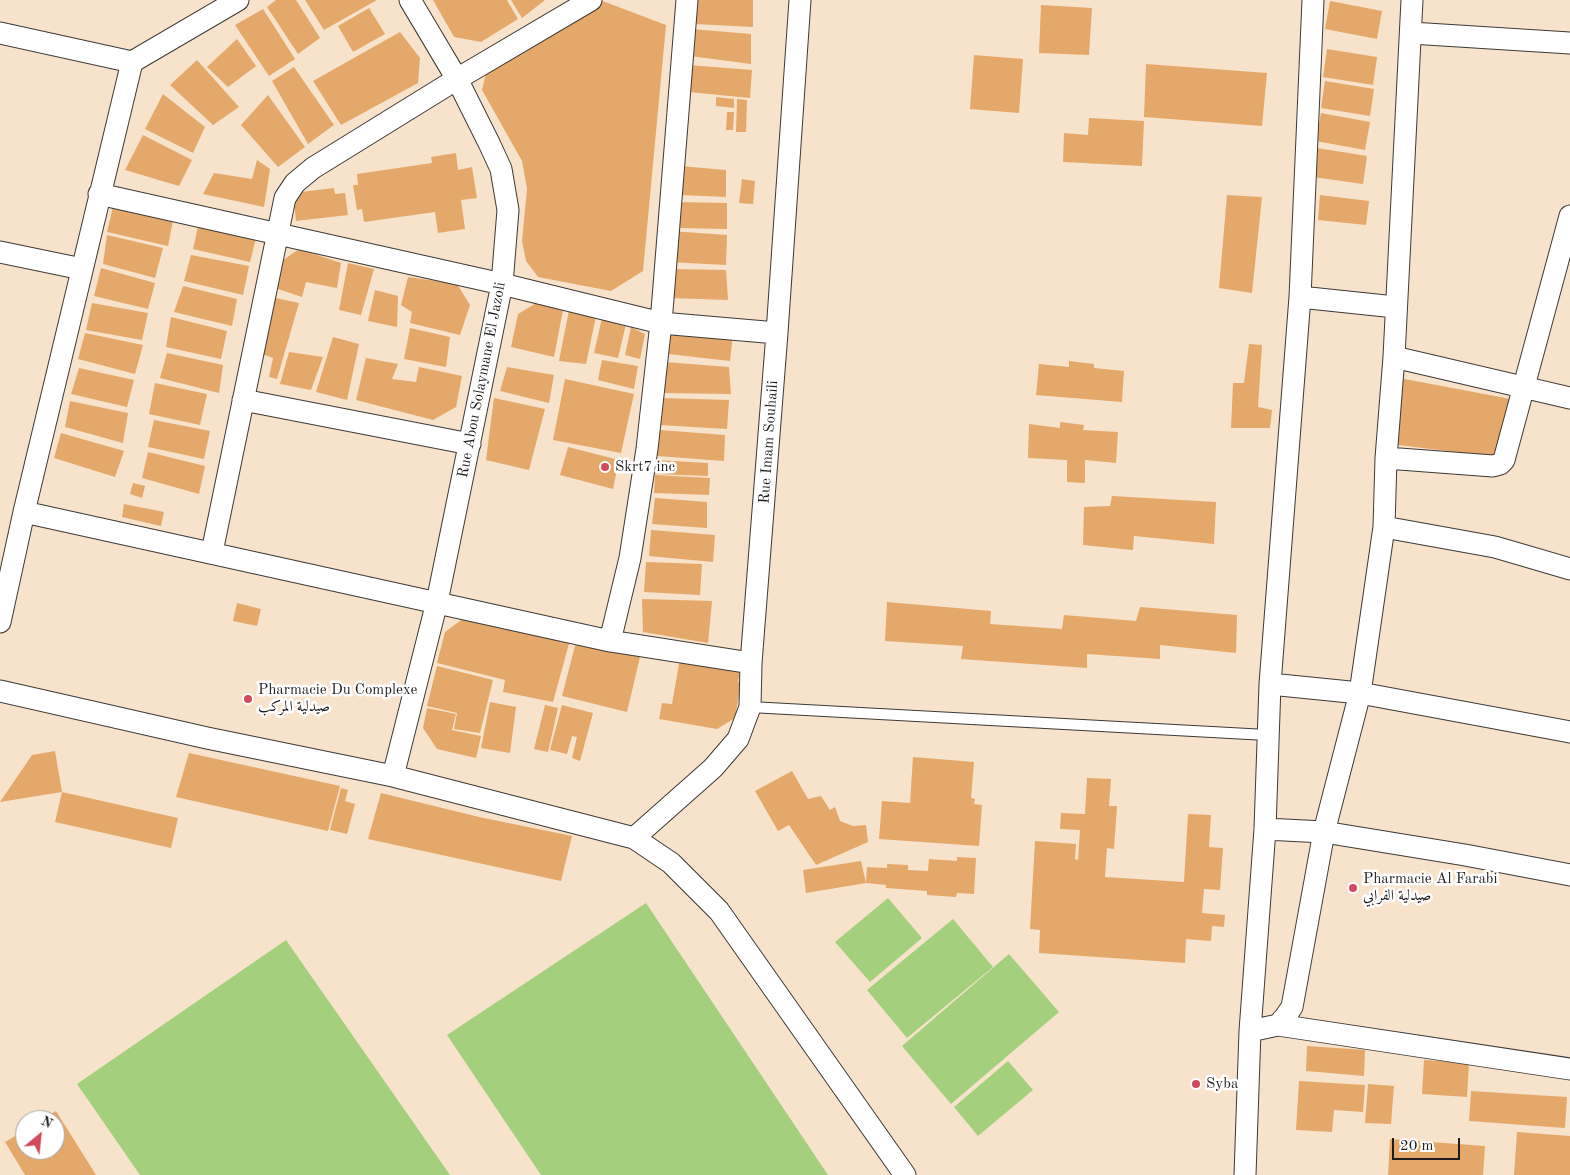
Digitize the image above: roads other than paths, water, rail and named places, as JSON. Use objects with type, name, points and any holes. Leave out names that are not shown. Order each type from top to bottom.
[{"type":"street","points":[[0,33],[132,62],[238,0]]},
{"type":"street","name":"Rue Abou Solaymane El Jazoli","points":[[393,776],[437,602],[470,444],[502,284],[508,210],[501,169],[457,79],[410,0]]},
{"type":"street","points":[[212,552],[285,198],[295,183],[313,168],[457,79],[591,0]]},
{"type":"street","points":[[610,641],[630,558],[644,469],[661,323],[687,0]]},
{"type":"street","name":"Rue Imam Souhaili","points":[[634,838],[714,768],[738,739],[750,707],[751,663],[777,333],[800,0]]},
{"type":"street","points":[[1245,1175],[1250,1031],[1266,829],[1267,735],[1270,684],[1300,297],[1313,0]]},
{"type":"street","points":[[1278,1025],[1292,1006],[1324,832],[1360,693],[1384,527],[1386,458],[1394,357],[1395,307],[1412,0]]},
{"type":"street","points":[[1411,33],[1570,43]]},
{"type":"street","points":[[0,622],[4,582],[24,512],[132,62]]},
{"type":"street","points":[[100,194],[502,284],[661,323],[777,333]]},
{"type":"street","points":[[1386,458],[1493,466],[1500,464],[1504,460],[1570,216]]},
{"type":"street","points":[[0,252],[82,269]]},
{"type":"street","points":[[1300,297],[1395,307]]},
{"type":"street","points":[[1394,357],[1570,398]]},
{"type":"street","points":[[243,400],[470,444]]},
{"type":"street","points":[[24,512],[610,641],[751,663]]},
{"type":"street","points":[[1384,527],[1495,547],[1570,570]]},
{"type":"street","points":[[1270,684],[1360,693],[1570,732]]},
{"type":"street","points":[[0,692],[207,738],[393,776],[634,838],[671,863],[719,911],[904,1175]]},
{"type":"street","points":[[1266,829],[1324,832],[1466,855],[1570,875]]},
{"type":"street","points":[[1250,1031],[1278,1025],[1570,1069]]},
{"type":"lane","points":[[750,707],[1267,735]]},
{"type":"place","name":"Skrt7 inc","points":[[605,467]]},
{"type":"place","name":"Pharmacie Du Complexe صيدلية المركب","points":[[248,699]]},
{"type":"place","name":"Pharmacie Al Farabi صيدلية الفرابي","points":[[1353,888]]},
{"type":"place","name":"Syba","points":[[1196,1084]]}]
